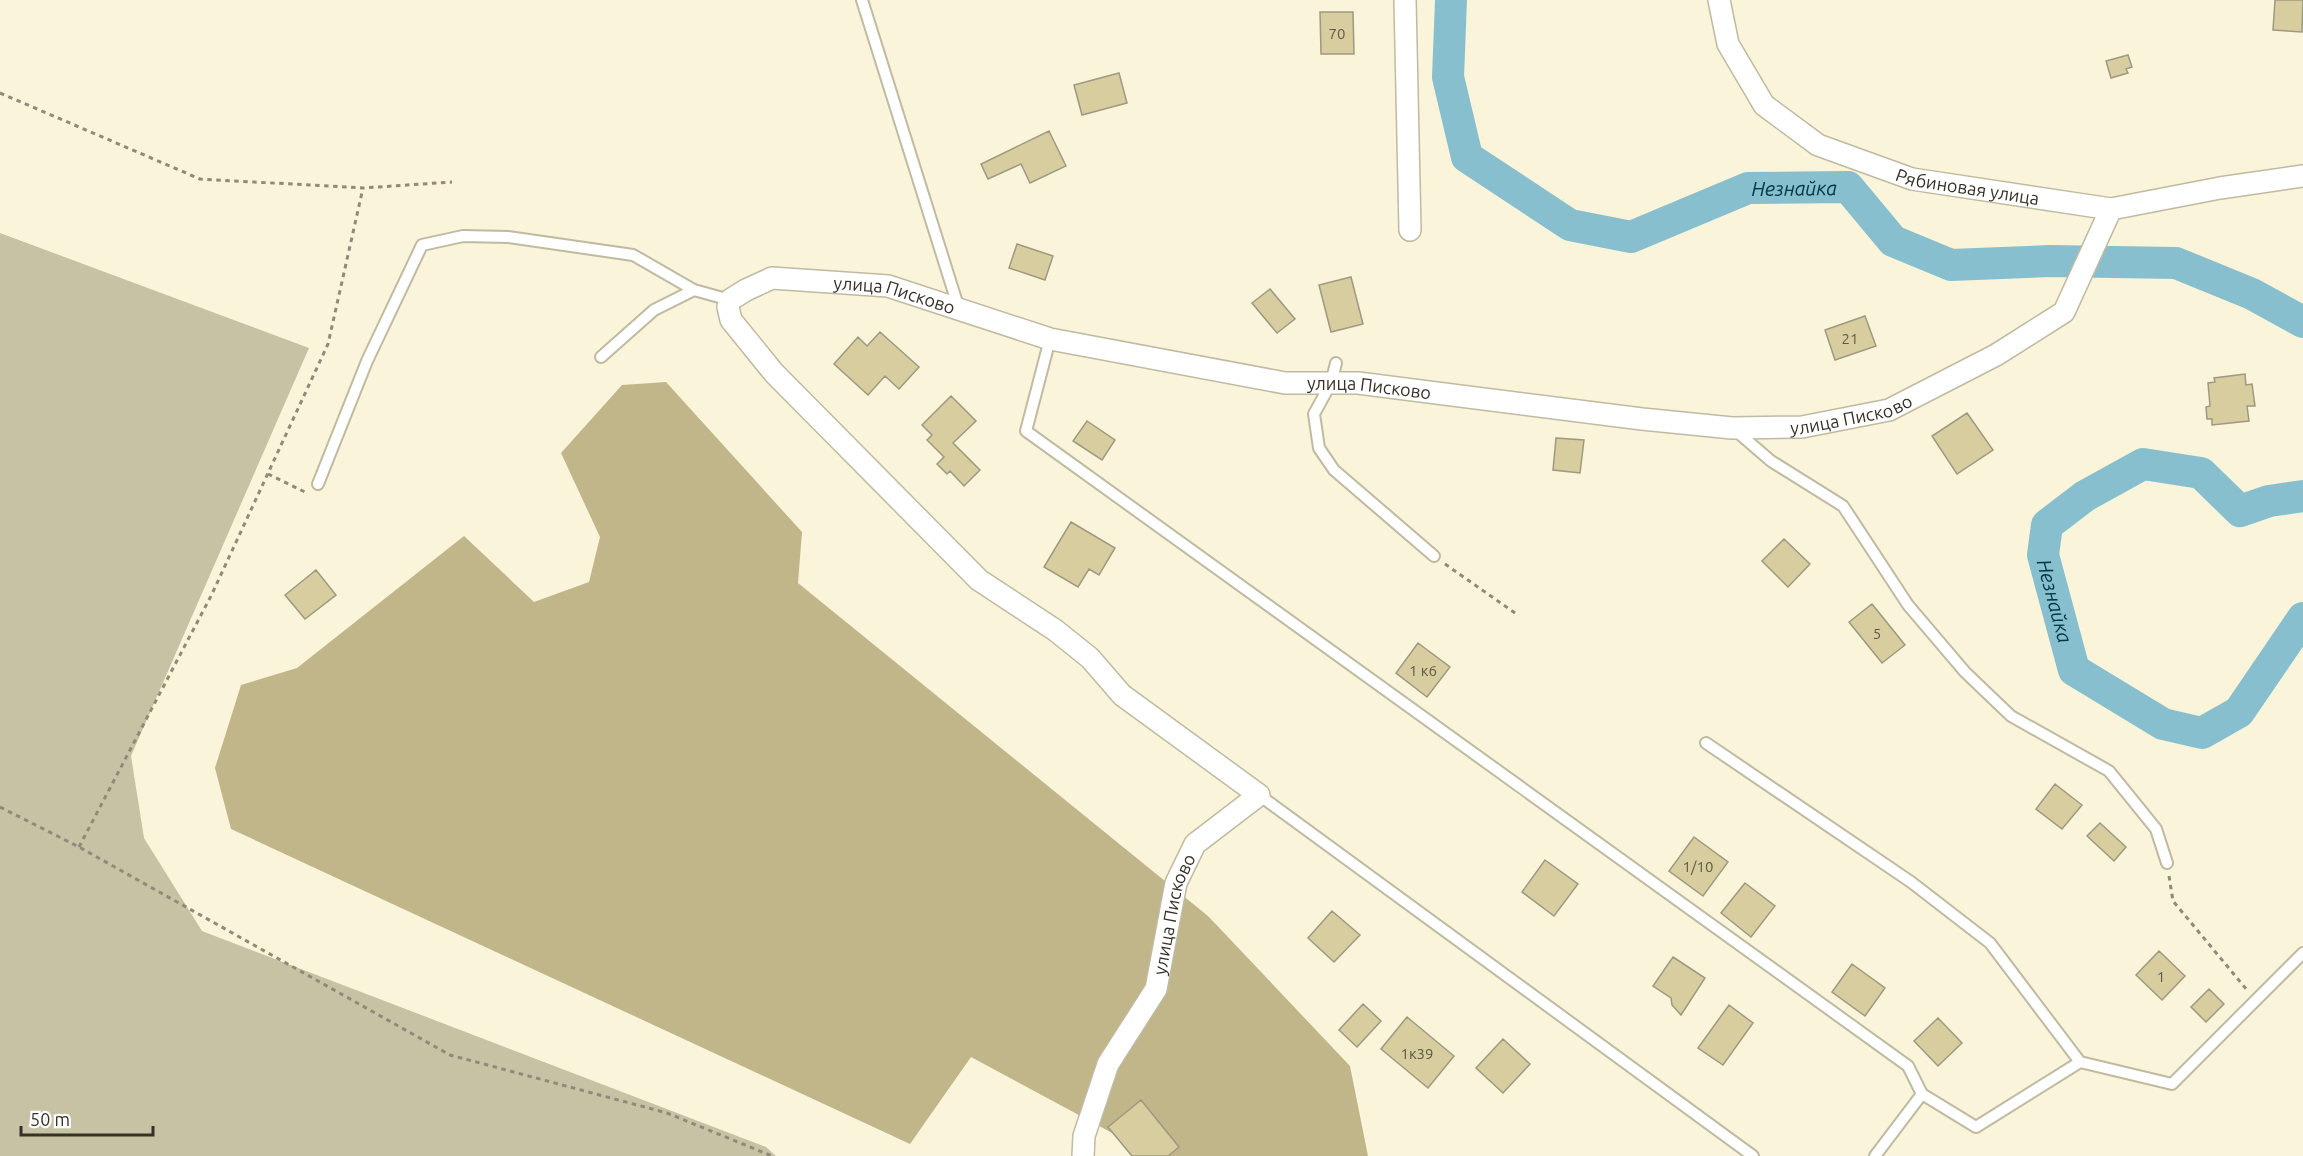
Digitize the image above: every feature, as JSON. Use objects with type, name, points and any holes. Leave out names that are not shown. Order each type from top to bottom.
[{"type":"street","points":[[1406,0],[1410,230]]},
{"type":"street","name":"Рябиновая улица","points":[[1719,0],[1728,44],[1764,105],[1818,145],[1912,179],[2111,209],[2220,188],[2303,176]]},
{"type":"street","name":"улица Писково","points":[[730,300],[772,278],[888,286],[1050,339],[1285,383],[1334,373],[1358,382],[1527,406],[1732,428],[1802,428],[1889,410],[1996,355],[2064,312],[2111,209]]},
{"type":"street","points":[[730,300],[728,307],[731,320],[774,373],[979,580],[1055,630],[1090,658],[1122,695],[1259,795]]},
{"type":"street","name":"улица Писково","points":[[1083,1156],[1084,1136],[1108,1064],[1156,989],[1176,883],[1195,844],[1259,795]]},
{"type":"lane","points":[[862,0],[960,311]]},
{"type":"lane","points":[[318,484],[367,361],[422,245],[463,237],[508,237],[633,255],[694,290],[730,300]]},
{"type":"lane","points":[[601,357],[654,310],[694,290]]},
{"type":"lane","points":[[1050,339],[1026,431],[1908,1066],[1922,1094],[1976,1127],[2080,1062]]},
{"type":"lane","points":[[1334,373],[1314,414],[1319,448],[1334,470],[1434,556]]},
{"type":"lane","points":[[1732,428],[1771,461],[1843,506],[1908,605],[1965,672],[2010,716],[2109,771],[2156,829],[2167,863]]},
{"type":"lane","points":[[1706,743],[1911,882],[1990,943],[2080,1062],[2172,1084],[2303,953]]},
{"type":"lane","points":[[1259,795],[1754,1156]]},
{"type":"lane","points":[[1875,1156],[1922,1094]]},
{"type":"path","points":[[0,93],[201,179],[363,188],[452,182]]},
{"type":"path","points":[[79,847],[211,596],[328,344],[363,188]]},
{"type":"path","points":[[268,474],[309,494],[318,484]]},
{"type":"path","points":[[1434,556],[1515,613]]},
{"type":"path","points":[[0,807],[79,847],[450,1055],[668,1113],[772,1156]]},
{"type":"path","points":[[2167,863],[2173,902],[2256,1000]]},
{"type":"shaded area","points":[[0,233],[309,348],[131,756],[144,838],[202,931],[766,1147],[776,1156],[0,1156]]},
{"type":"shaded area","points":[[666,382],[802,532],[798,583],[1208,916],[1350,1066],[1368,1156],[1145,1156],[1129,1142],[971,1057],[910,1144],[231,829],[215,768],[241,685],[297,668],[464,536],[534,602],[589,582],[600,537],[561,453],[622,385]]},
{"type":"building","points":[[2275,0],[2303,0],[2302,32],[2273,30]]},
{"type":"building","points":[[1320,12],[1353,12],[1354,54],[1321,54]]},
{"type":"building","points":[[2128,55],[2132,67],[2126,69],[2128,73],[2111,78],[2106,61]]},
{"type":"building","points":[[1119,73],[1127,103],[1082,115],[1074,85]]},
{"type":"building","points":[[1049,131],[1066,166],[1030,183],[1021,164],[988,179],[981,164]]},
{"type":"building","points":[[1017,244],[1053,256],[1045,280],[1009,268]]},
{"type":"building","points":[[1351,277],[1363,324],[1331,332],[1319,285]]},
{"type":"building","points":[[1270,289],[1295,319],[1277,333],[1252,303]]},
{"type":"building","points":[[1865,316],[1876,346],[1835,360],[1825,330]]},
{"type":"building","points":[[880,332],[919,367],[899,389],[885,376],[868,395],[834,364],[858,337],[867,346]]},
{"type":"building","points":[[2245,374],[2246,385],[2252,384],[2255,406],[2247,406],[2249,421],[2212,425],[2212,419],[2207,419],[2206,407],[2210,406],[2208,383],[2215,382],[2214,378]]},
{"type":"building","points":[[951,396],[976,421],[953,443],[980,470],[964,486],[950,471],[947,474],[937,464],[944,457],[927,440],[932,435],[922,425]]},
{"type":"building","points":[[1967,413],[1993,450],[1957,474],[1932,436]]},
{"type":"building","points":[[1087,421],[1115,440],[1102,460],[1073,441]]},
{"type":"building","points":[[1556,438],[1584,440],[1580,473],[1553,470]]},
{"type":"building","points":[[1071,522],[1115,548],[1099,575],[1089,569],[1078,587],[1044,567]]},
{"type":"building","points":[[1784,539],[1810,564],[1788,587],[1762,561]]},
{"type":"building","points":[[316,570],[336,595],[305,619],[285,595]]},
{"type":"building","points":[[1872,604],[1905,645],[1882,663],[1849,622]]},
{"type":"building","points":[[1418,643],[1450,667],[1427,697],[1396,673]]},
{"type":"building","points":[[2055,784],[2082,805],[2062,829],[2036,809]]},
{"type":"building","points":[[2100,823],[2126,847],[2114,861],[2087,836]]},
{"type":"building","points":[[1694,837],[1728,862],[1703,896],[1669,871]]},
{"type":"building","points":[[1545,860],[1578,884],[1554,916],[1522,892]]},
{"type":"building","points":[[1745,883],[1775,906],[1751,937],[1721,913]]},
{"type":"building","points":[[1332,911],[1360,935],[1334,962],[1308,938]]},
{"type":"building","points":[[2159,951],[2185,976],[2162,1000],[2136,975]]},
{"type":"building","points":[[1673,957],[1705,978],[1681,1015],[1672,1005],[1671,998],[1653,986]]},
{"type":"building","points":[[1852,964],[1885,988],[1865,1016],[1832,992]]},
{"type":"building","points":[[2209,989],[2224,1004],[2206,1022],[2191,1007]]},
{"type":"building","points":[[1363,1004],[1381,1021],[1357,1047],[1339,1030]]},
{"type":"building","points":[[1729,1005],[1753,1023],[1723,1065],[1698,1048]]},
{"type":"building","points":[[1407,1017],[1454,1056],[1428,1088],[1381,1049]]},
{"type":"building","points":[[1938,1018],[1962,1043],[1938,1066],[1914,1041]]},
{"type":"building","points":[[1503,1039],[1530,1064],[1503,1093],[1476,1068]]},
{"type":"building","points":[[1141,1100],[1179,1147],[1168,1156],[1132,1156],[1108,1127]]},
{"type":"waterway","name":"Незнайка","points":[[1451,0],[1448,77],[1467,157],[1570,225],[1631,237],[1748,188],[1848,187],[1893,241],[1951,265],[2050,261],[2176,263],[2252,294],[2303,322]]},
{"type":"waterway","name":"Незнайка","points":[[2303,496],[2269,501],[2240,511],[2201,473],[2143,464],[2085,496],[2047,525],[2043,555],[2074,670],[2163,724],[2202,733],[2239,712],[2303,618]]}]
